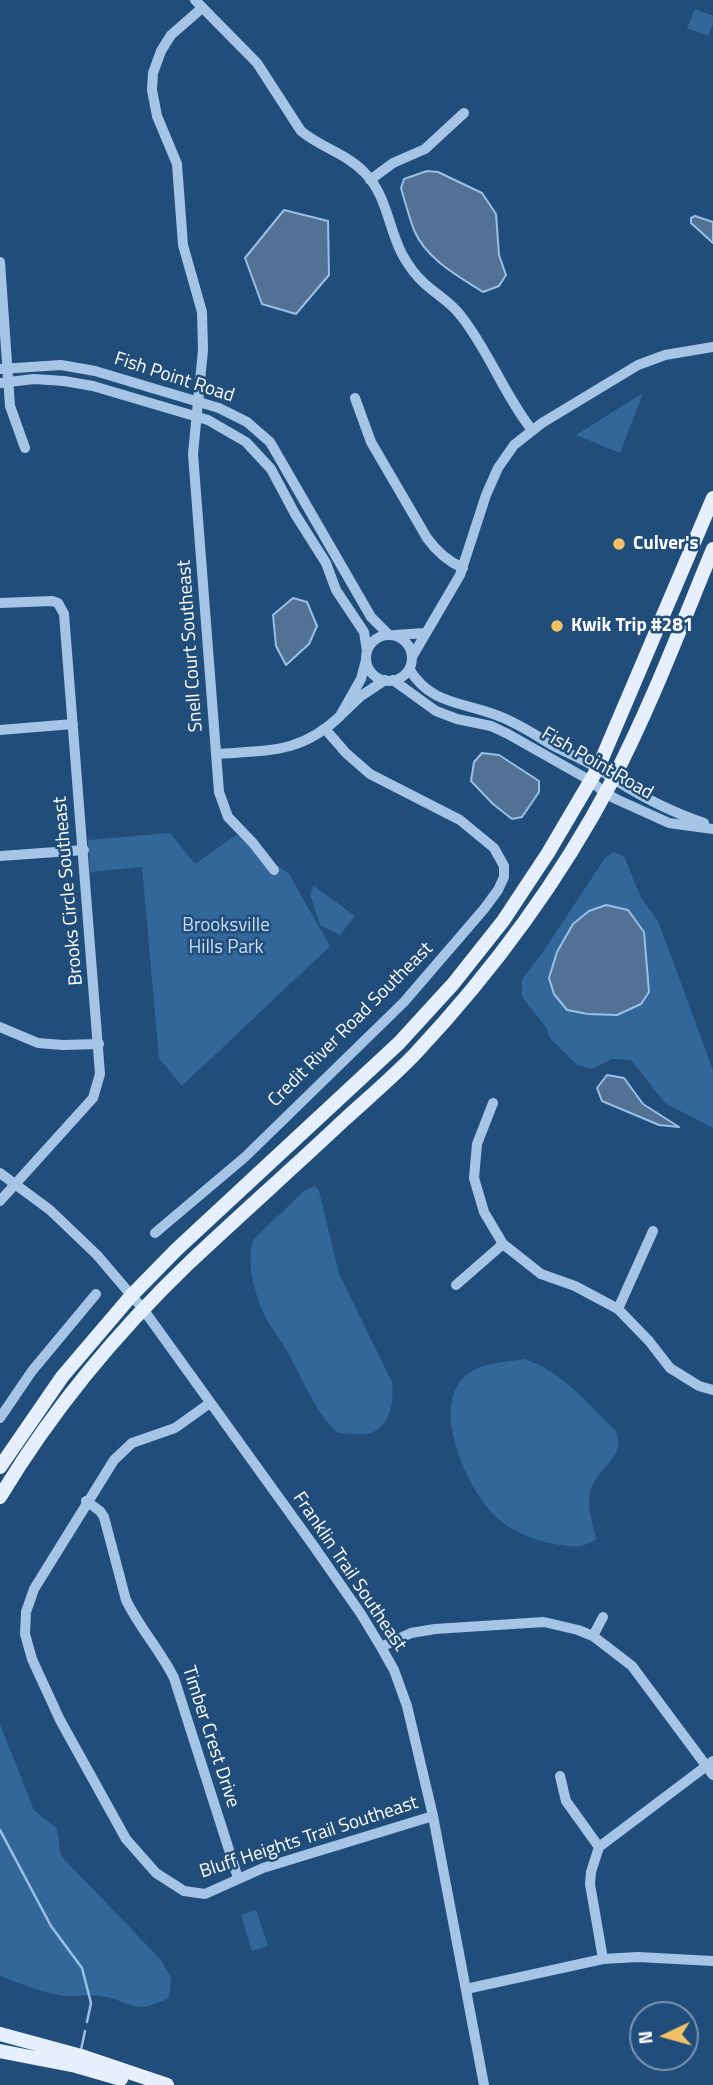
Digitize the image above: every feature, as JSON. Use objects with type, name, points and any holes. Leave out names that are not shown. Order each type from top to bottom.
[{"type":"main road","points":[[0,1467],[62,1377],[131,1296],[369,1072],[444,994],[479,952],[526,887],[595,775],[713,498]]},
{"type":"main road","points":[[0,1497],[52,1420],[144,1309],[188,1264],[383,1085],[441,1025],[493,963],[542,897],[605,793],[647,707],[713,549]]},
{"type":"main road","points":[[0,2035],[81,2056],[167,2085]]},
{"type":"main road","points":[[0,2050],[76,2066],[141,2085]]},
{"type":"street","points":[[199,4],[257,63],[301,131],[334,153],[349,159],[370,180],[385,204],[401,252],[425,285],[444,297],[460,313],[532,430]]},
{"type":"street","name":"Snell Court Southeast","points":[[199,4],[171,34],[161,51],[153,73],[152,90],[157,116],[177,164],[183,245],[202,312],[203,349],[193,454],[222,806],[228,817],[274,870]]},
{"type":"street","points":[[370,180],[393,163],[425,149],[464,113]]},
{"type":"street","points":[[0,262],[4,383],[25,448]]},
{"type":"street","points":[[216,754],[292,747],[312,739],[326,730],[361,696],[389,680],[399,678],[463,568],[486,495],[498,468],[514,445],[532,430],[638,365],[666,355],[713,347]]},
{"type":"street","name":"Fish Point Road","points":[[3,368],[61,365],[95,371],[219,408],[247,422],[270,442],[371,617],[392,635]]},
{"type":"street","name":"Fish Point Road","points":[[4,383],[34,379],[64,380],[93,386],[197,416],[231,431],[246,442],[271,469],[326,563],[336,590],[364,632],[367,656]]},
{"type":"street","points":[[355,398],[371,442],[427,538],[436,551],[450,563],[463,568]]},
{"type":"street","name":"Brooks Circle Southeast","points":[[0,603],[46,600],[58,603],[64,614],[100,1074],[93,1098],[0,1201]]},
{"type":"street","points":[[340,716],[361,679],[367,656],[376,639],[425,633]]},
{"type":"street","points":[[392,635],[409,646],[410,663]]},
{"type":"street","points":[[367,656],[372,673],[389,680]]},
{"type":"street","name":"Fish Point Road","points":[[410,663],[418,683],[437,696],[518,725],[595,775],[605,793],[669,823],[713,828]]},
{"type":"street","name":"Fish Point Road","points":[[389,680],[436,710],[457,719],[500,730],[595,775],[612,779],[713,828]]},
{"type":"street","points":[[0,730],[73,724]]},
{"type":"street","name":"Credit River Road Southeast","points":[[155,1233],[245,1157],[404,1002],[484,909],[504,877],[504,866],[494,848],[460,820],[370,774],[346,753],[326,730]]},
{"type":"street","points":[[0,856],[83,850]]},
{"type":"street","points":[[0,1027],[38,1043],[99,1044]]},
{"type":"street","points":[[493,1103],[477,1144],[474,1178],[484,1212],[503,1244],[541,1275],[575,1286],[618,1309],[670,1368],[699,1386],[713,1390]]},
{"type":"street","name":"Franklin Trail Southeast","points":[[0,1173],[50,1210],[97,1255],[144,1309],[382,1647],[407,1706],[433,1816],[484,2085]]},
{"type":"street","points":[[618,1309],[653,1231]]},
{"type":"street","points":[[456,1285],[503,1244]]},
{"type":"street","points":[[0,1418],[32,1371],[96,1294]]},
{"type":"street","name":"Bluff Heights Trail Southeast","points":[[210,1403],[175,1428],[132,1443],[114,1460],[86,1501],[34,1589],[26,1612],[25,1634],[32,1659],[60,1720],[126,1839],[156,1873],[184,1891],[205,1894],[263,1868],[433,1816]]},
{"type":"street","name":"Timber Crest Drive","points":[[86,1501],[104,1517],[126,1600],[164,1657],[174,1678],[237,1878]]},
{"type":"street","points":[[593,1636],[603,1617]]},
{"type":"street","points":[[382,1647],[421,1631],[544,1622],[570,1627],[593,1636],[620,1655],[643,1678],[711,1767],[599,1847],[590,1884],[603,1958]]},
{"type":"street","points":[[560,1776],[566,1801],[599,1847]]},
{"type":"street","points":[[466,1989],[603,1958],[638,1956],[713,1961]]},
{"type":"green space","points":[[695,9],[713,16],[708,36],[687,28]]},
{"type":"green space","points":[[643,393],[620,453],[576,435]]},
{"type":"green space","name":"Brooksville Hills Park","points":[[170,833],[195,864],[236,835],[289,874],[330,946],[182,1086],[159,1058],[142,867],[90,872],[88,840]]},
{"type":"green space","points":[[613,852],[624,856],[641,898],[658,921],[713,1070],[713,1128],[665,1103],[631,1060],[612,1059],[592,1069],[577,1065],[550,1038],[546,1027],[522,997],[522,979],[605,858]]},
{"type":"green space","points":[[314,886],[355,916],[340,935],[320,925],[310,894]]},
{"type":"green space","points":[[315,1186],[319,1191],[339,1274],[392,1382],[391,1405],[386,1420],[375,1431],[367,1434],[338,1433],[322,1415],[264,1314],[252,1277],[250,1257],[254,1239],[305,1190]]},
{"type":"green space","points":[[525,1359],[551,1372],[584,1399],[615,1430],[618,1440],[615,1456],[598,1476],[590,1494],[590,1511],[596,1539],[581,1546],[548,1543],[524,1535],[503,1523],[474,1488],[456,1448],[451,1406],[456,1388],[468,1374],[481,1367]]},
{"type":"green space","points":[[0,1724],[34,1810],[57,1829],[61,1856],[161,1960],[171,1978],[169,1998],[140,2007],[101,1996],[55,1994],[0,1976]]},
{"type":"green space","points":[[256,1910],[268,1946],[252,1951],[241,1915]]},
{"type":"shaded area","points":[[427,171],[438,172],[482,193],[496,214],[499,255],[506,275],[499,286],[483,292],[444,266],[419,240],[401,188],[404,179]]},
{"type":"shaded area","points":[[284,210],[328,221],[329,275],[296,314],[262,304],[245,258]]},
{"type":"shaded area","points":[[695,216],[713,222],[713,243],[691,223],[691,218]]},
{"type":"shaded area","points":[[293,598],[307,602],[317,626],[309,644],[286,665],[276,646],[273,615]]},
{"type":"shaded area","points":[[482,753],[499,755],[539,781],[539,792],[522,817],[512,819],[471,781],[474,762]]},
{"type":"shaded area","points":[[606,905],[628,910],[644,932],[649,992],[641,1004],[617,1015],[567,1010],[554,994],[549,978],[557,952],[573,924],[589,911]]},
{"type":"shaded area","points":[[607,1075],[624,1078],[643,1104],[679,1127],[659,1125],[602,1101],[597,1088]]},
{"type":"waterway","points":[[0,1830],[51,1926],[82,1968],[91,2003],[87,2022]]},
{"type":"waterway","points":[[81,2050],[85,2031]]},
{"type":"place","name":"Culver's","points":[[619,544]]},
{"type":"place","name":"Kwik Trip #281","points":[[557,626]]}]
